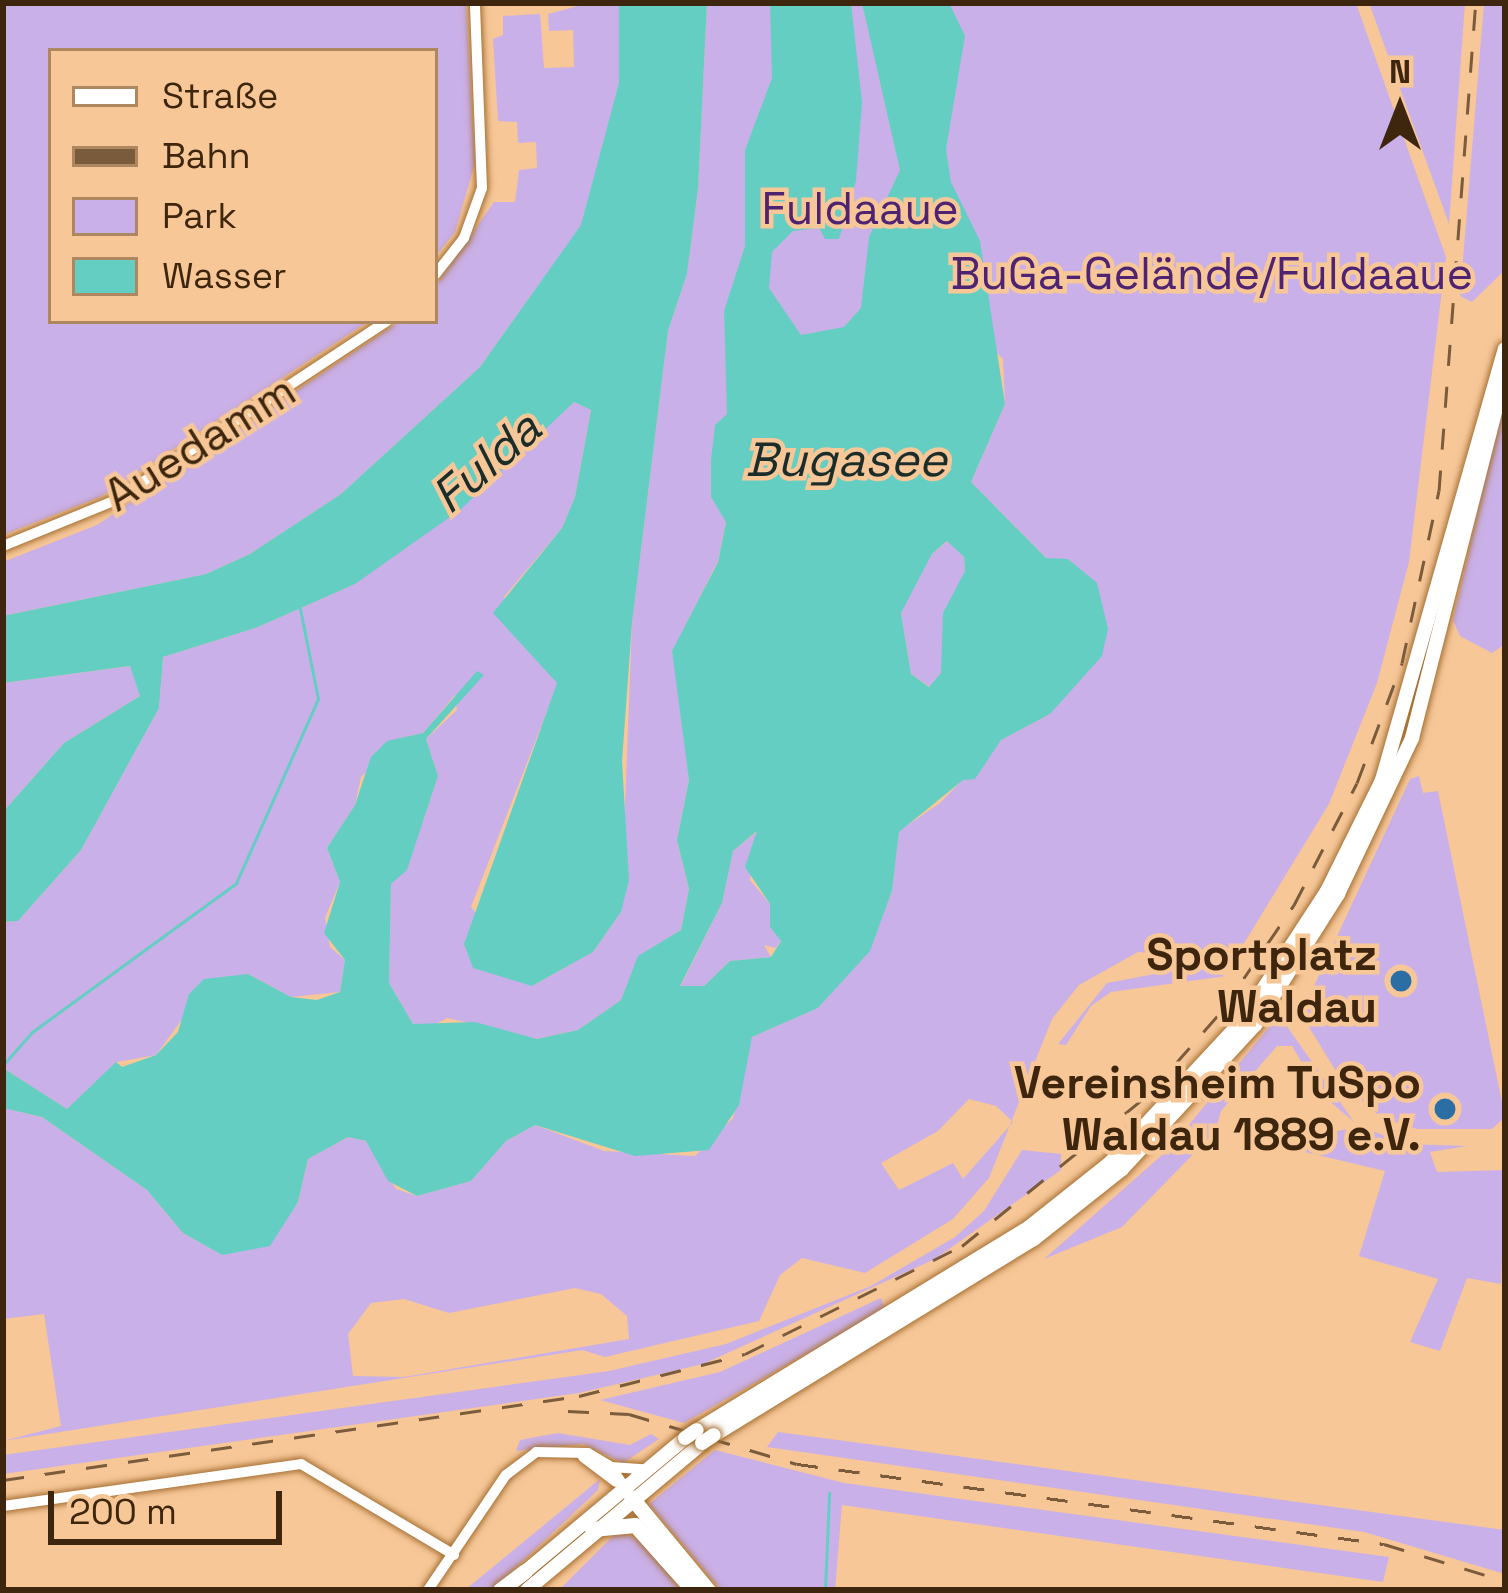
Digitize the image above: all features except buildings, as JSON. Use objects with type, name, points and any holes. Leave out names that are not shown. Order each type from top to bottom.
[{"type":"highway","points":[[625,1489],[708,1590]]},
{"type":"highway","points":[[592,1528],[635,1526],[692,1590]]},
{"type":"highway","points":[[504,1590],[525,1571]]},
{"type":"main road","points":[[1435,644],[1483,410],[1505,349]]},
{"type":"main road","points":[[527,1590],[592,1528],[643,1469],[1028,1228],[1111,1162],[1243,1020],[1354,840],[1435,644],[1505,374]]},
{"type":"main road","points":[[525,1571],[606,1497],[625,1489],[700,1436]]},
{"type":"street","points":[[438,270],[464,238],[482,188],[475,3]]},
{"type":"street","name":"Auedamm","points":[[3,546],[114,500],[382,324]]},
{"type":"street","points":[[428,1590],[517,1464],[536,1452],[569,1449],[608,1470],[625,1489]]},
{"type":"street","points":[[3,1507],[301,1464],[454,1555]]},
{"type":"street","points":[[608,1470],[643,1469]]},
{"type":"street","points":[[606,1497],[608,1470]]},
{"type":"green space","points":[[3,3],[466,3],[475,163],[455,232],[438,253],[438,48],[48,48],[48,324],[364,324],[100,497],[3,535]]},
{"type":"green space","points":[[589,3],[619,3],[619,83],[602,169],[581,226],[480,367],[341,494],[250,554],[206,574],[3,616],[3,562],[97,525],[396,324],[438,324],[438,283],[494,202],[515,202],[519,170],[537,168],[536,142],[518,143],[517,122],[498,121],[493,39],[503,35],[503,16],[540,14],[544,68],[574,67],[573,30],[549,31],[548,14]]},
{"type":"green space","name":"BuGa-Gelände/Fuldaaue","points":[[707,3],[1356,3],[1446,257],[1409,562],[1377,683],[1329,804],[1235,958],[1138,952],[1079,985],[1052,1019],[1012,1121],[996,1106],[969,1099],[938,1131],[881,1163],[899,1190],[953,1163],[963,1179],[1010,1126],[989,1178],[953,1219],[865,1273],[802,1258],[780,1275],[759,1321],[605,1357],[582,1350],[3,1441],[61,1426],[44,1314],[3,1319],[3,1108],[42,1117],[147,1190],[183,1233],[222,1255],[298,1203],[308,1159],[348,1137],[366,1141],[396,1189],[417,1196],[471,1181],[506,1141],[535,1125],[604,1151],[695,1156],[733,1118],[752,1037],[818,1008],[869,951],[892,891],[899,831],[940,803],[1001,740],[1050,714],[1046,558],[971,482],[1005,404],[1003,359],[992,348],[987,311],[715,425],[711,497],[726,521],[718,561],[672,652],[687,726],[689,780],[677,840],[689,889],[681,930],[639,956],[621,1000],[578,1030],[537,1039],[447,1018],[426,1029],[413,1024],[389,983],[391,884],[416,842],[438,776],[426,739],[457,710],[455,695],[423,733],[401,738],[361,777],[355,805],[327,848],[340,882],[325,918],[330,947],[345,960],[340,992],[291,997],[248,974],[191,1007],[156,1055],[117,1062],[67,1109],[3,1068],[3,922],[18,921],[81,850],[159,708],[163,657],[258,627],[355,584],[574,402],[591,410],[575,497],[562,528],[504,597],[558,683],[471,907],[532,986],[593,952],[621,912],[632,623],[668,331],[687,274],[698,189]],"holes":[[[575,1288],[601,1294],[627,1316],[629,1339],[404,1377],[353,1376],[348,1334],[371,1303],[404,1299],[449,1313]]]},
{"type":"green space","points":[[1369,3],[1465,3],[1449,224]]},
{"type":"green space","points":[[1484,3],[1505,3],[1505,270],[1472,302],[1460,296]]},
{"type":"green space","points":[[1505,394],[1505,644],[1492,653],[1460,636],[1453,620]]},
{"type":"green space","points":[[948,541],[964,557],[965,571],[941,673],[930,687],[911,674],[901,612],[932,554]]},
{"type":"green space","points":[[131,666],[140,696],[64,743],[3,812],[3,683]]},
{"type":"green space","name":"Sportplatz Waldau","points":[[1419,776],[1423,793],[1438,791],[1505,1117],[1492,1129],[1417,1129],[1382,1118],[1345,1086],[1301,1014],[1410,779]]},
{"type":"green space","points":[[758,831],[750,880],[770,904],[770,927],[781,940],[776,948],[764,945],[771,957],[730,961],[704,986],[680,987],[722,903],[733,851]]},
{"type":"green space","points":[[1192,967],[1226,976],[1111,992],[1091,1006],[1066,1045],[1058,1044],[1107,983]]},
{"type":"green space","points":[[1279,1015],[1354,1122],[1320,1093],[1292,1046],[1277,1046],[1221,1111],[1215,1132],[1122,1227],[1044,1259],[1170,1148]]},
{"type":"green space","points":[[1292,1117],[1317,1134],[1362,1127],[1406,1144],[1467,1146],[1430,1152],[1437,1172],[1505,1170],[1501,1284],[1467,1278],[1440,1351],[1410,1342],[1438,1279],[1359,1256],[1385,1171],[1288,1148]]},
{"type":"green space","points":[[1022,1150],[1061,1154],[1061,1170],[935,1259],[703,1364],[579,1393],[3,1474],[3,1455],[609,1371],[726,1344],[871,1286],[955,1237],[984,1211]]},
{"type":"green space","points":[[881,1298],[885,1309],[684,1423],[600,1400],[720,1372]]},
{"type":"green space","points":[[778,1432],[1505,1530],[1505,1574],[1364,1532],[767,1447]]},
{"type":"green space","points":[[558,1433],[630,1445],[651,1434],[659,1439],[623,1463],[583,1444],[516,1451],[520,1440]]},
{"type":"green space","points":[[715,1450],[844,1483],[1389,1557],[1383,1582],[842,1505],[835,1590],[721,1590],[649,1504]]},
{"type":"green space","points":[[600,1479],[598,1490],[492,1590],[465,1590]]},
{"type":"green space","points":[[618,1531],[642,1541],[681,1590],[559,1590]]},
{"type":"water","name":"Fulda","points":[[619,3],[707,3],[698,189],[687,274],[668,331],[632,623],[622,761],[629,880],[621,912],[593,952],[532,986],[473,968],[464,944],[557,683],[493,613],[562,528],[575,497],[591,410],[574,402],[460,510],[355,584],[258,627],[163,657],[159,708],[81,850],[18,921],[3,922],[3,812],[64,743],[140,696],[130,666],[3,683],[3,616],[206,574],[250,554],[341,494],[480,367],[581,225],[619,83]]},
{"type":"water","name":"Bugasee","points":[[770,3],[851,3],[862,102],[856,181],[839,239],[825,239],[819,228],[793,231],[772,252],[769,288],[801,335],[844,327],[861,308],[869,237],[900,170],[862,3],[949,3],[965,36],[946,149],[951,182],[980,241],[1005,404],[971,482],[1046,558],[1068,559],[1097,583],[1108,629],[1102,656],[1050,714],[1001,740],[975,779],[963,780],[899,832],[892,891],[870,951],[818,1008],[752,1037],[739,1105],[709,1150],[635,1156],[535,1125],[506,1141],[471,1181],[417,1196],[388,1181],[366,1141],[348,1137],[308,1159],[298,1202],[270,1246],[222,1255],[183,1233],[147,1190],[42,1117],[3,1108],[3,1068],[67,1109],[116,1062],[122,1067],[156,1055],[178,1032],[189,994],[204,979],[248,974],[291,997],[317,1000],[340,992],[345,960],[324,933],[340,882],[327,848],[355,805],[371,757],[387,741],[423,733],[477,671],[484,675],[426,739],[438,776],[407,870],[391,884],[389,983],[413,1024],[475,1022],[537,1039],[578,1030],[621,1000],[638,956],[681,930],[689,889],[677,840],[689,780],[672,651],[718,562],[726,522],[711,497],[715,425],[727,414],[724,311],[745,246],[745,150],[772,78]],"holes":[[[947,541],[964,557],[965,571],[943,613],[941,673],[929,687],[911,674],[901,613],[932,554]],[[757,831],[745,867],[770,904],[770,927],[781,941],[771,957],[730,961],[704,986],[680,986],[722,903],[733,851]]]},
{"type":"waterway","points":[[3,1065],[32,1032],[236,883],[318,699],[300,609]]},
{"type":"waterway","points":[[825,1590],[829,1493]]},
{"type":"railway","points":[[3,1480],[579,1396],[745,1354],[962,1246],[1148,1095],[1220,1013],[1294,905],[1357,783],[1402,663],[1439,491],[1476,3]]},
{"type":"railway","points":[[568,1411],[629,1414],[797,1464],[1384,1544],[1505,1581]]},
{"type":"place","name":"Sportplatz Waldau","points":[[1401,981]]},
{"type":"place","name":"Vereinsheim TuSpo Waldau 1889 e.V.","points":[[1445,1109]]},
{"type":"park label","name":"Fuldaaue","points":[[860,209]]}]
